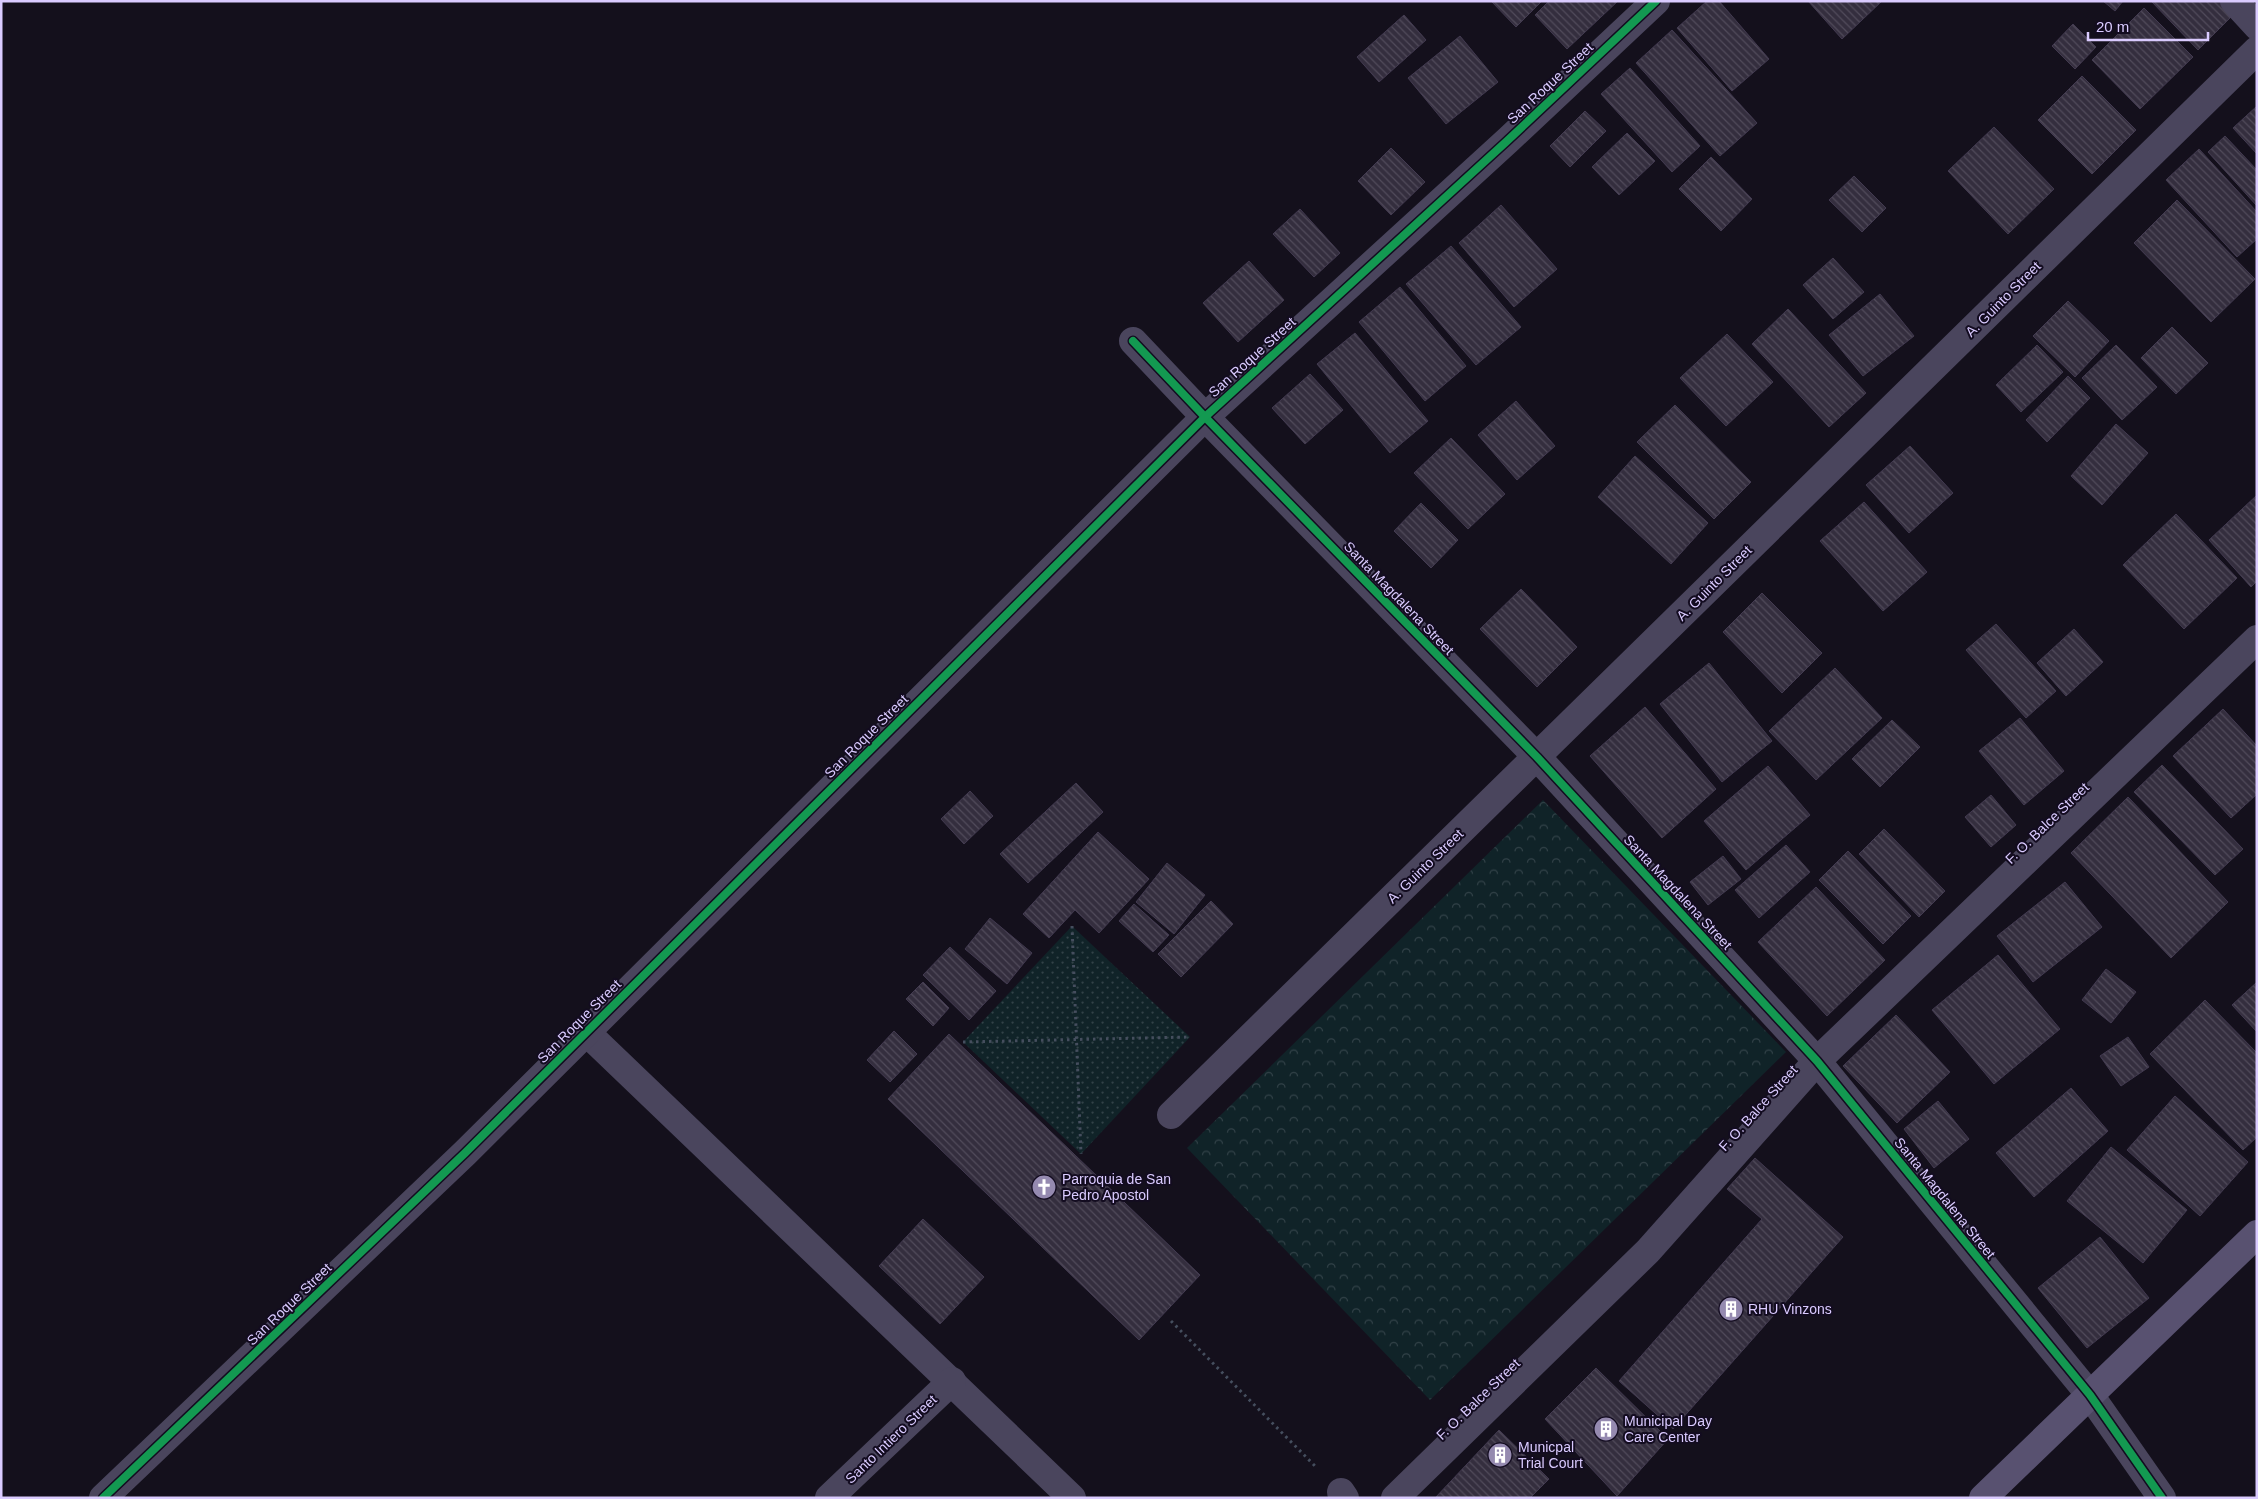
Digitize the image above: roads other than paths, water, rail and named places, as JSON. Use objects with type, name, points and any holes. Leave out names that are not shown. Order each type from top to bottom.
[{"type":"main road","points":[[1983,1498],[2257,1234]]},
{"type":"street","name":"San Roque Street","points":[[103,1498],[465,1153],[1205,417],[1507,141],[1656,1]]},
{"type":"street","points":[[2234,1],[2257,26]]},
{"type":"street","name":"A. Guinto Street","points":[[1171,1115],[2257,50]]},
{"type":"street","name":"Santa Magdalena Street","points":[[1133,341],[1537,758],[1817,1061],[2090,1395],[2162,1498]]},
{"type":"street","name":"F. O. Balce Street","points":[[1395,1498],[1648,1251],[1817,1061],[2257,639]]},
{"type":"street","points":[[586,1032],[1072,1498]]},
{"type":"street","name":"Santo Intiero Street","points":[[829,1498],[952,1381]]},
{"type":"place","name":"Parroquia de San Pedro Apostol","points":[[1044,1187]]},
{"type":"place","name":"RHU Vinzons","points":[[1731,1309]]},
{"type":"place","name":"Municipal Day Care Center","points":[[1606,1429]]},
{"type":"place","name":"Municpal Trial Court","points":[[1500,1455]]}]
